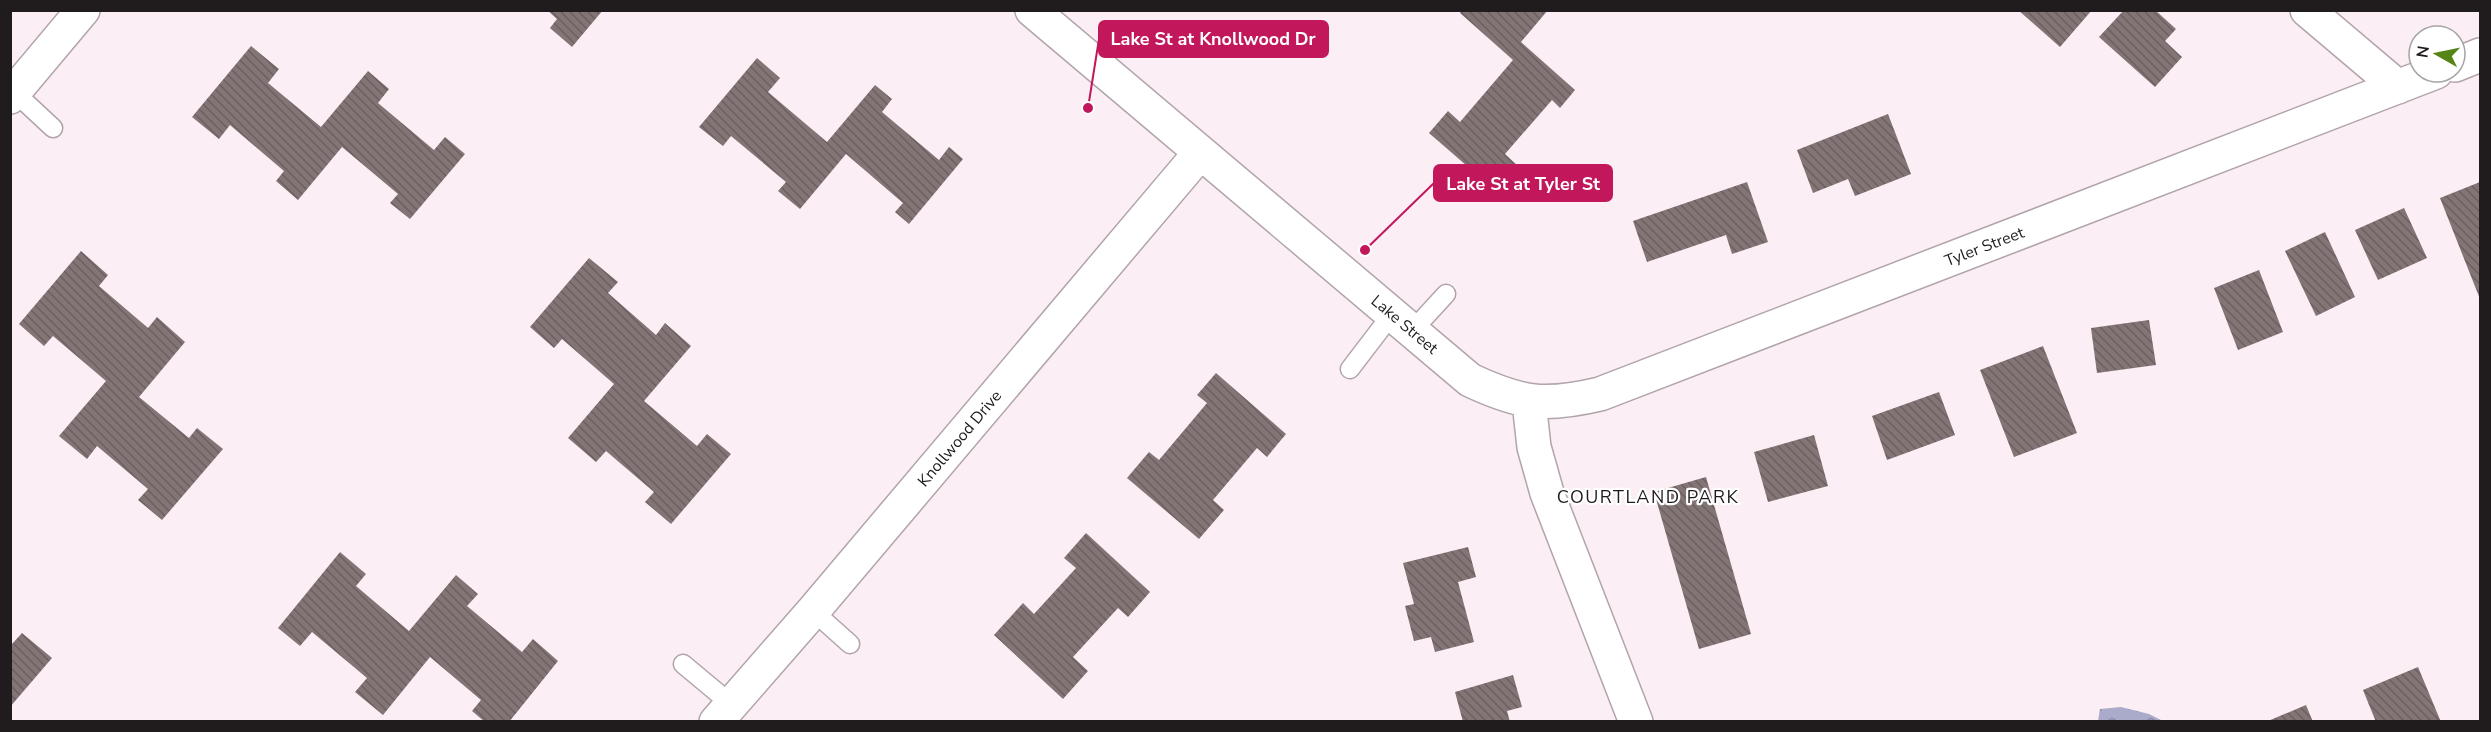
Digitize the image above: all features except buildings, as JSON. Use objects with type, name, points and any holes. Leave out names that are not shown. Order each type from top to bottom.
[{"type":"street","points":[[12,93],[83,10]]},
{"type":"street","name":"Lake Street","points":[[1032,10],[1470,380],[1504,396],[1529,402]]},
{"type":"street","points":[[2307,10],[2398,87]]},
{"type":"street","name":"Tyler Street","points":[[1529,402],[1565,402],[1600,394],[2407,83]]},
{"type":"street","name":"Knollwood Drive","points":[[724,713],[1200,153]]},
{"type":"street","points":[[1529,402],[1534,447],[1547,492],[1636,722]]},
{"type":"lane","points":[[12,93],[52,128]]},
{"type":"lane","points":[[1350,369],[1402,322],[1446,294]]},
{"type":"lane","points":[[813,611],[850,644]]},
{"type":"lane","points":[[684,664],[724,713]]},
{"type":"water","points":[[2121,707],[2149,714],[2163,721],[2098,721],[2100,709]]},
{"type":"place","name":"Lake St at Knollwood Dr","points":[[1088,108]]},
{"type":"place","name":"Lake St at Tyler St","points":[[1365,250]]},
{"type":"district","name":"COURTLAND PARK","points":[[1648,497]]}]
